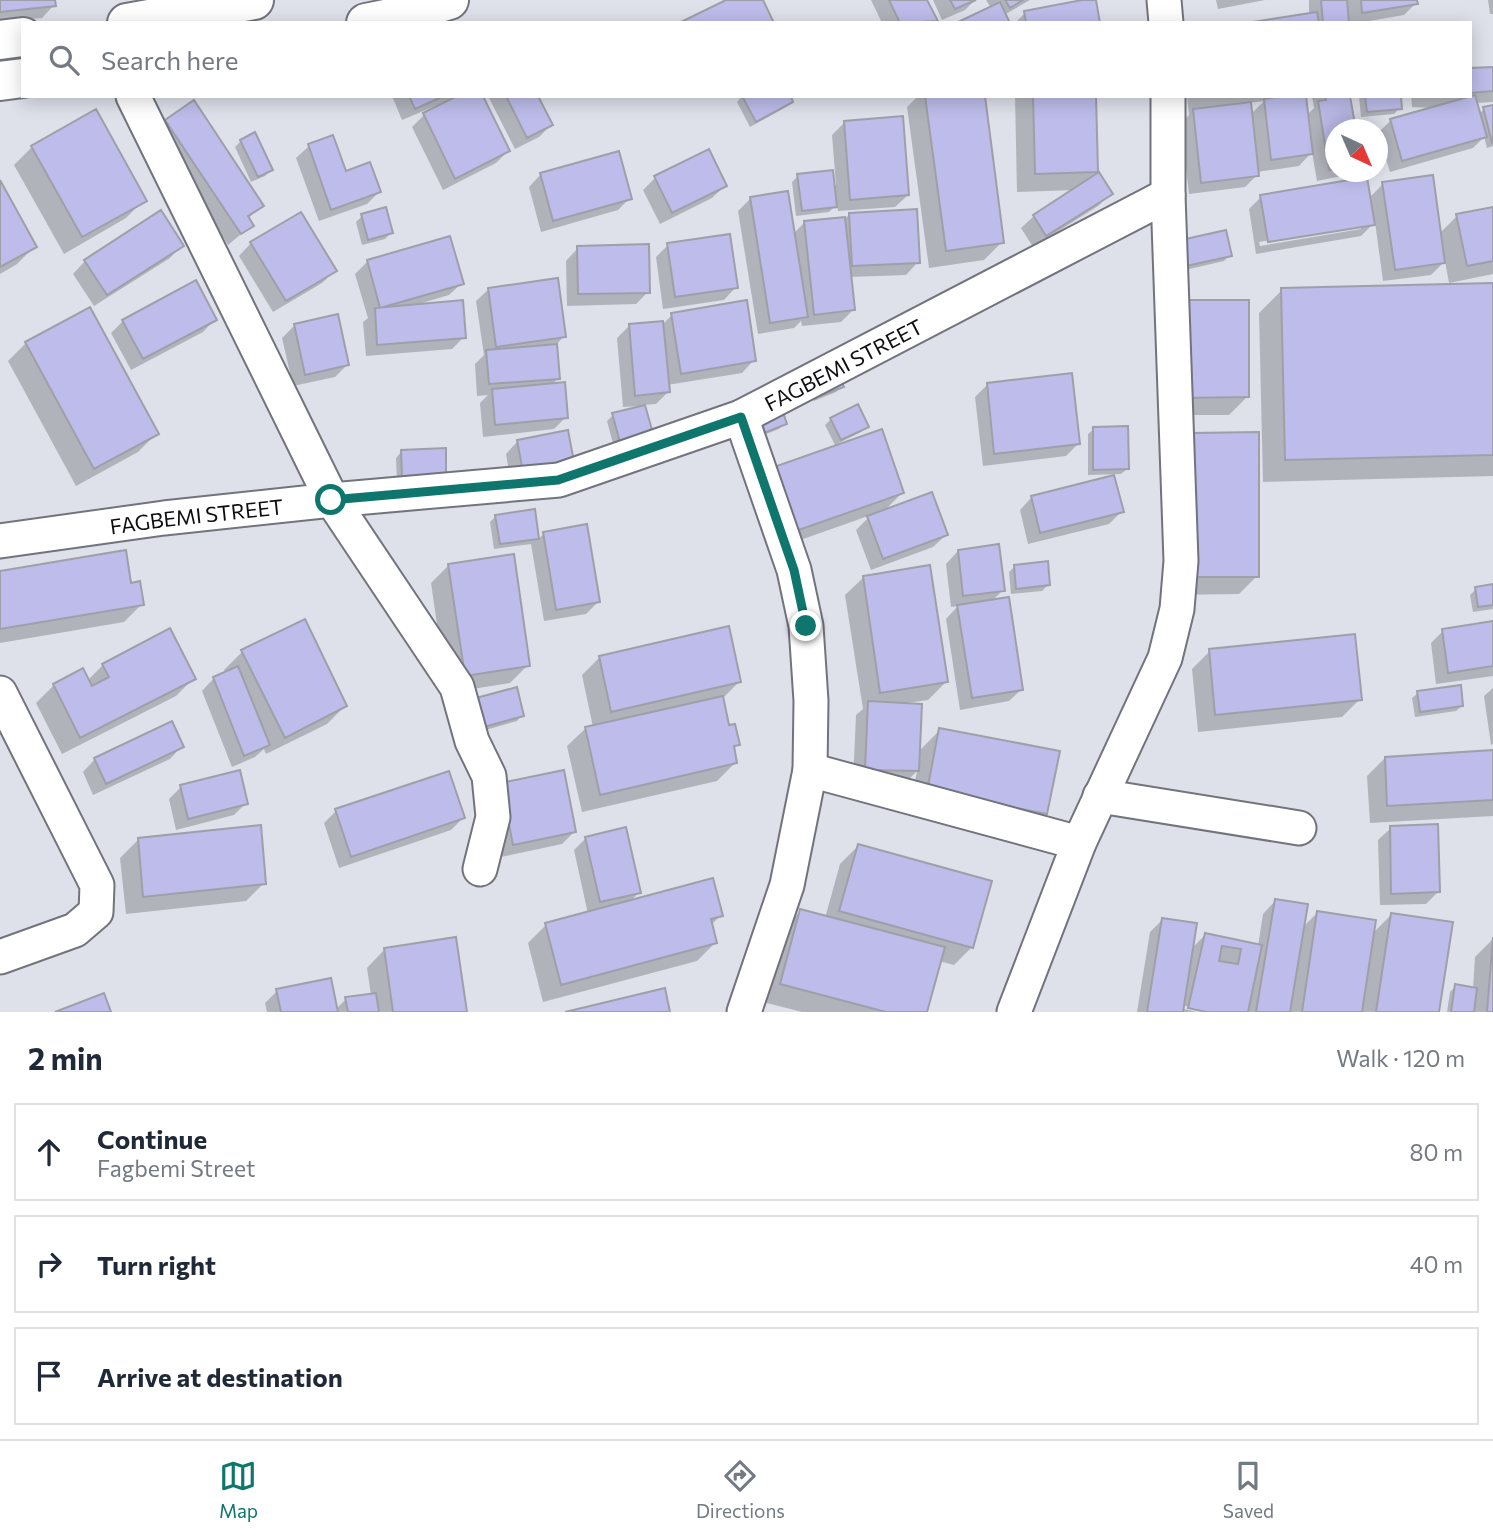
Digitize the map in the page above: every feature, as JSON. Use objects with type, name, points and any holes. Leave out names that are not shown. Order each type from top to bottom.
[{"type":"street","points":[[138,21],[254,0]]},
{"type":"street","points":[[376,21],[449,0]]},
{"type":"street","points":[[1164,0],[1166,21]]},
{"type":"street","points":[[0,40],[21,37]]},
{"type":"street","points":[[0,81],[21,78]]},
{"type":"street","points":[[135,98],[331,500],[457,687],[472,741],[489,776],[493,817],[480,869]]},
{"type":"street","points":[[1014,1012],[1079,842],[1165,658],[1177,609],[1181,561],[1168,195],[1168,98]]},
{"type":"street","name":"FAGBEMI STREET","points":[[0,541],[164,518],[558,480],[741,417],[1168,195]]},
{"type":"street","points":[[741,417],[794,570],[806,626],[811,701],[810,770],[787,885],[744,1012]]},
{"type":"street","points":[[0,693],[97,884],[96,912],[75,930],[0,957]]},
{"type":"street","points":[[810,770],[1079,842]]},
{"type":"street","points":[[1100,796],[1298,828]]},
{"type":"building","points":[[0,0],[55,0],[56,6],[0,12]]},
{"type":"building","points":[[726,0],[763,0],[773,21],[683,21]]},
{"type":"building","points":[[889,0],[927,0],[938,21],[899,21]]},
{"type":"building","points":[[950,0],[976,0],[955,9]]},
{"type":"building","points":[[1005,0],[1023,0],[1010,8]]},
{"type":"building","points":[[1082,0],[1096,0],[1100,21],[1026,21],[1024,11]]},
{"type":"building","points":[[1321,0],[1347,0],[1349,21],[1323,21]]},
{"type":"building","points":[[1361,0],[1417,0],[1418,4],[1362,13]]},
{"type":"building","points":[[1000,2],[1009,21],[960,21]]},
{"type":"building","points":[[1317,12],[1319,21],[1259,21]]},
{"type":"building","points":[[1493,67],[1493,91],[1472,93],[1472,68]]},
{"type":"building","points":[[1475,95],[1487,137],[1402,161],[1390,119]]},
{"type":"building","points":[[410,98],[440,98],[415,109]]},
{"type":"building","points":[[453,98],[484,98],[510,151],[455,179],[423,113]]},
{"type":"building","points":[[507,98],[539,98],[553,125],[527,138]]},
{"type":"building","points":[[743,98],[792,98],[793,102],[756,122]]},
{"type":"building","points":[[925,98],[985,98],[1004,243],[946,251]]},
{"type":"building","points":[[1033,98],[1096,98],[1098,172],[1035,174]]},
{"type":"building","points":[[1306,98],[1313,154],[1271,160],[1264,99]]},
{"type":"building","points":[[1326,98],[1350,98],[1354,119],[1325,119],[1325,145],[1318,101]]},
{"type":"building","points":[[1365,98],[1401,98],[1402,109],[1367,112]]},
{"type":"building","points":[[194,100],[264,206],[248,216],[254,226],[241,234],[165,120]]},
{"type":"building","points":[[1251,102],[1259,176],[1201,183],[1193,109]]},
{"type":"building","points":[[1493,105],[1493,143],[1492,143],[1483,107]]},
{"type":"building","points":[[96,109],[147,201],[82,237],[31,146]]},
{"type":"building","points":[[903,116],[909,195],[850,200],[844,121]]},
{"type":"building","points":[[255,132],[273,170],[258,177],[240,140]]},
{"type":"building","points":[[333,135],[346,171],[370,162],[381,192],[331,210],[308,144]]},
{"type":"building","points":[[709,149],[727,186],[672,213],[654,176]]},
{"type":"building","points":[[619,151],[632,199],[553,221],[540,173]]},
{"type":"building","points":[[833,170],[837,207],[802,211],[797,174]]},
{"type":"building","points":[[1099,172],[1113,194],[1046,236],[1033,215]]},
{"type":"building","points":[[1433,175],[1445,263],[1395,270],[1382,182]]},
{"type":"building","points":[[0,180],[37,247],[0,267]]},
{"type":"building","points":[[1337,182],[1368,182],[1375,225],[1268,242],[1260,195]]},
{"type":"building","points":[[788,191],[808,317],[770,323],[750,197]]},
{"type":"building","points":[[386,207],[393,233],[368,240],[361,214]]},
{"type":"building","points":[[1493,207],[1493,261],[1467,266],[1456,214]]},
{"type":"building","points":[[917,209],[920,263],[852,266],[849,213]]},
{"type":"building","points":[[161,210],[184,246],[107,295],[84,260]]},
{"type":"building","points":[[301,212],[337,271],[286,301],[250,242]]},
{"type":"building","points":[[845,217],[855,310],[814,315],[804,221]]},
{"type":"building","points":[[1226,230],[1232,256],[1186,266],[1181,240]]},
{"type":"building","points":[[730,234],[738,288],[675,297],[667,243]]},
{"type":"building","points":[[450,236],[464,284],[380,308],[367,260]]},
{"type":"building","points":[[649,244],[650,293],[578,294],[577,246]]},
{"type":"building","points":[[558,278],[566,337],[496,347],[488,288]]},
{"type":"building","points":[[196,280],[217,320],[143,359],[122,320]]},
{"type":"building","points":[[1493,283],[1493,455],[1285,460],[1281,288]]},
{"type":"building","points":[[463,300],[466,338],[377,345],[375,308]]},
{"type":"building","points":[[747,300],[756,361],[681,374],[671,313]]},
{"type":"building","points":[[1182,300],[1249,300],[1249,397],[1182,398]]},
{"type":"building","points":[[90,307],[159,434],[94,469],[25,342]]},
{"type":"building","points":[[338,314],[349,365],[305,375],[294,324]]},
{"type":"building","points":[[663,321],[670,392],[635,396],[629,324]]},
{"type":"building","points":[[557,344],[560,379],[489,384],[486,350]]},
{"type":"building","points":[[838,373],[844,387],[820,396],[815,383]]},
{"type":"building","points":[[1072,373],[1080,444],[994,454],[987,383]]},
{"type":"building","points":[[565,382],[568,418],[495,425],[492,389]]},
{"type":"building","points":[[858,404],[869,427],[841,440],[830,418]]},
{"type":"building","points":[[645,405],[654,437],[621,446],[612,413]]},
{"type":"building","points":[[781,407],[787,424],[761,434],[755,417]]},
{"type":"building","points":[[1128,426],[1129,469],[1093,470],[1093,427]]},
{"type":"building","points":[[882,429],[904,493],[793,532],[771,468]]},
{"type":"building","points":[[568,430],[574,462],[523,472],[517,440]]},
{"type":"building","points":[[1259,432],[1259,577],[1191,577],[1191,433]]},
{"type":"building","points":[[446,448],[446,476],[402,477],[401,450]]},
{"type":"building","points":[[1114,475],[1124,512],[1040,533],[1031,496]]},
{"type":"building","points":[[932,492],[948,535],[883,559],[867,516]]},
{"type":"building","points":[[535,509],[539,539],[500,544],[495,515]]},
{"type":"building","points":[[587,524],[600,602],[556,610],[543,532]]},
{"type":"building","points":[[999,544],[1005,591],[963,596],[958,550]]},
{"type":"building","points":[[126,550],[131,583],[140,581],[144,605],[0,629],[0,571]]},
{"type":"building","points":[[514,554],[530,666],[465,676],[448,564]]},
{"type":"building","points":[[1048,561],[1050,585],[1016,589],[1014,565]]},
{"type":"building","points":[[930,565],[948,682],[880,693],[863,576]]},
{"type":"building","points":[[1493,584],[1493,605],[1478,607],[1475,587]]},
{"type":"building","points":[[1009,597],[1023,690],[972,698],[957,605]]},
{"type":"building","points":[[305,619],[347,706],[285,738],[241,650]]},
{"type":"building","points":[[1493,621],[1493,666],[1448,673],[1442,629]]},
{"type":"building","points":[[729,626],[741,682],[611,712],[599,656]]},
{"type":"building","points":[[170,628],[196,679],[80,738],[53,684],[83,668],[92,686],[109,677],[102,664]]},
{"type":"building","points":[[1355,634],[1362,700],[1215,715],[1209,649]]},
{"type":"building","points":[[238,666],[270,745],[244,756],[213,677]]},
{"type":"building","points":[[1461,685],[1463,706],[1420,712],[1417,691]]},
{"type":"building","points":[[517,687],[524,716],[484,727],[476,698]]},
{"type":"building","points":[[723,696],[729,725],[735,724],[740,745],[734,746],[737,763],[600,795],[585,727]]},
{"type":"building","points":[[868,701],[922,704],[919,771],[865,770]]},
{"type":"building","points":[[172,721],[184,747],[106,784],[94,758]]},
{"type":"building","points":[[939,728],[1060,751],[1047,814],[927,791]]},
{"type":"building","points":[[1493,750],[1493,800],[1387,806],[1385,757]]},
{"type":"building","points":[[240,770],[248,804],[188,819],[180,785]]},
{"type":"building","points":[[564,770],[576,832],[513,845],[501,783]]},
{"type":"building","points":[[449,771],[465,818],[351,857],[335,809]]},
{"type":"building","points":[[1438,824],[1440,892],[1391,894],[1390,826]]},
{"type":"building","points":[[261,825],[266,884],[143,897],[138,838]]},
{"type":"building","points":[[626,827],[641,893],[600,902],[585,837]]},
{"type":"building","points":[[858,844],[992,881],[973,948],[839,911]]},
{"type":"building","points":[[713,878],[723,916],[711,919],[717,943],[561,985],[545,923]]},
{"type":"building","points":[[1275,899],[1308,904],[1290,1012],[1256,1012]]},
{"type":"building","points":[[800,909],[945,947],[927,1012],[886,1012],[780,984]]},
{"type":"building","points":[[1317,911],[1376,920],[1362,1012],[1302,1012]]},
{"type":"building","points":[[1391,913],[1453,922],[1439,1012],[1376,1012]]},
{"type":"building","points":[[1162,918],[1197,923],[1183,1012],[1147,1012]]},
{"type":"building","points":[[1205,933],[1262,945],[1248,1012],[1206,1012],[1188,1008]],"holes":[[[1222,946],[1241,949],[1238,964],[1219,961]]]},
{"type":"building","points":[[456,937],[467,1012],[393,1012],[384,948]]},
{"type":"building","points":[[1493,937],[1493,1012],[1487,1012]]},
{"type":"building","points":[[331,978],[338,1012],[281,1012],[276,989]]},
{"type":"building","points":[[1455,984],[1477,988],[1474,1012],[1451,1012]]},
{"type":"building","points":[[665,988],[670,1012],[565,1012]]},
{"type":"building","points":[[104,993],[111,1012],[55,1012]]},
{"type":"building","points":[[376,993],[379,1012],[348,1012],[345,997]]},
{"type":"route","points":[[331,500],[558,480],[741,417],[794,570],[806,626]]}]
